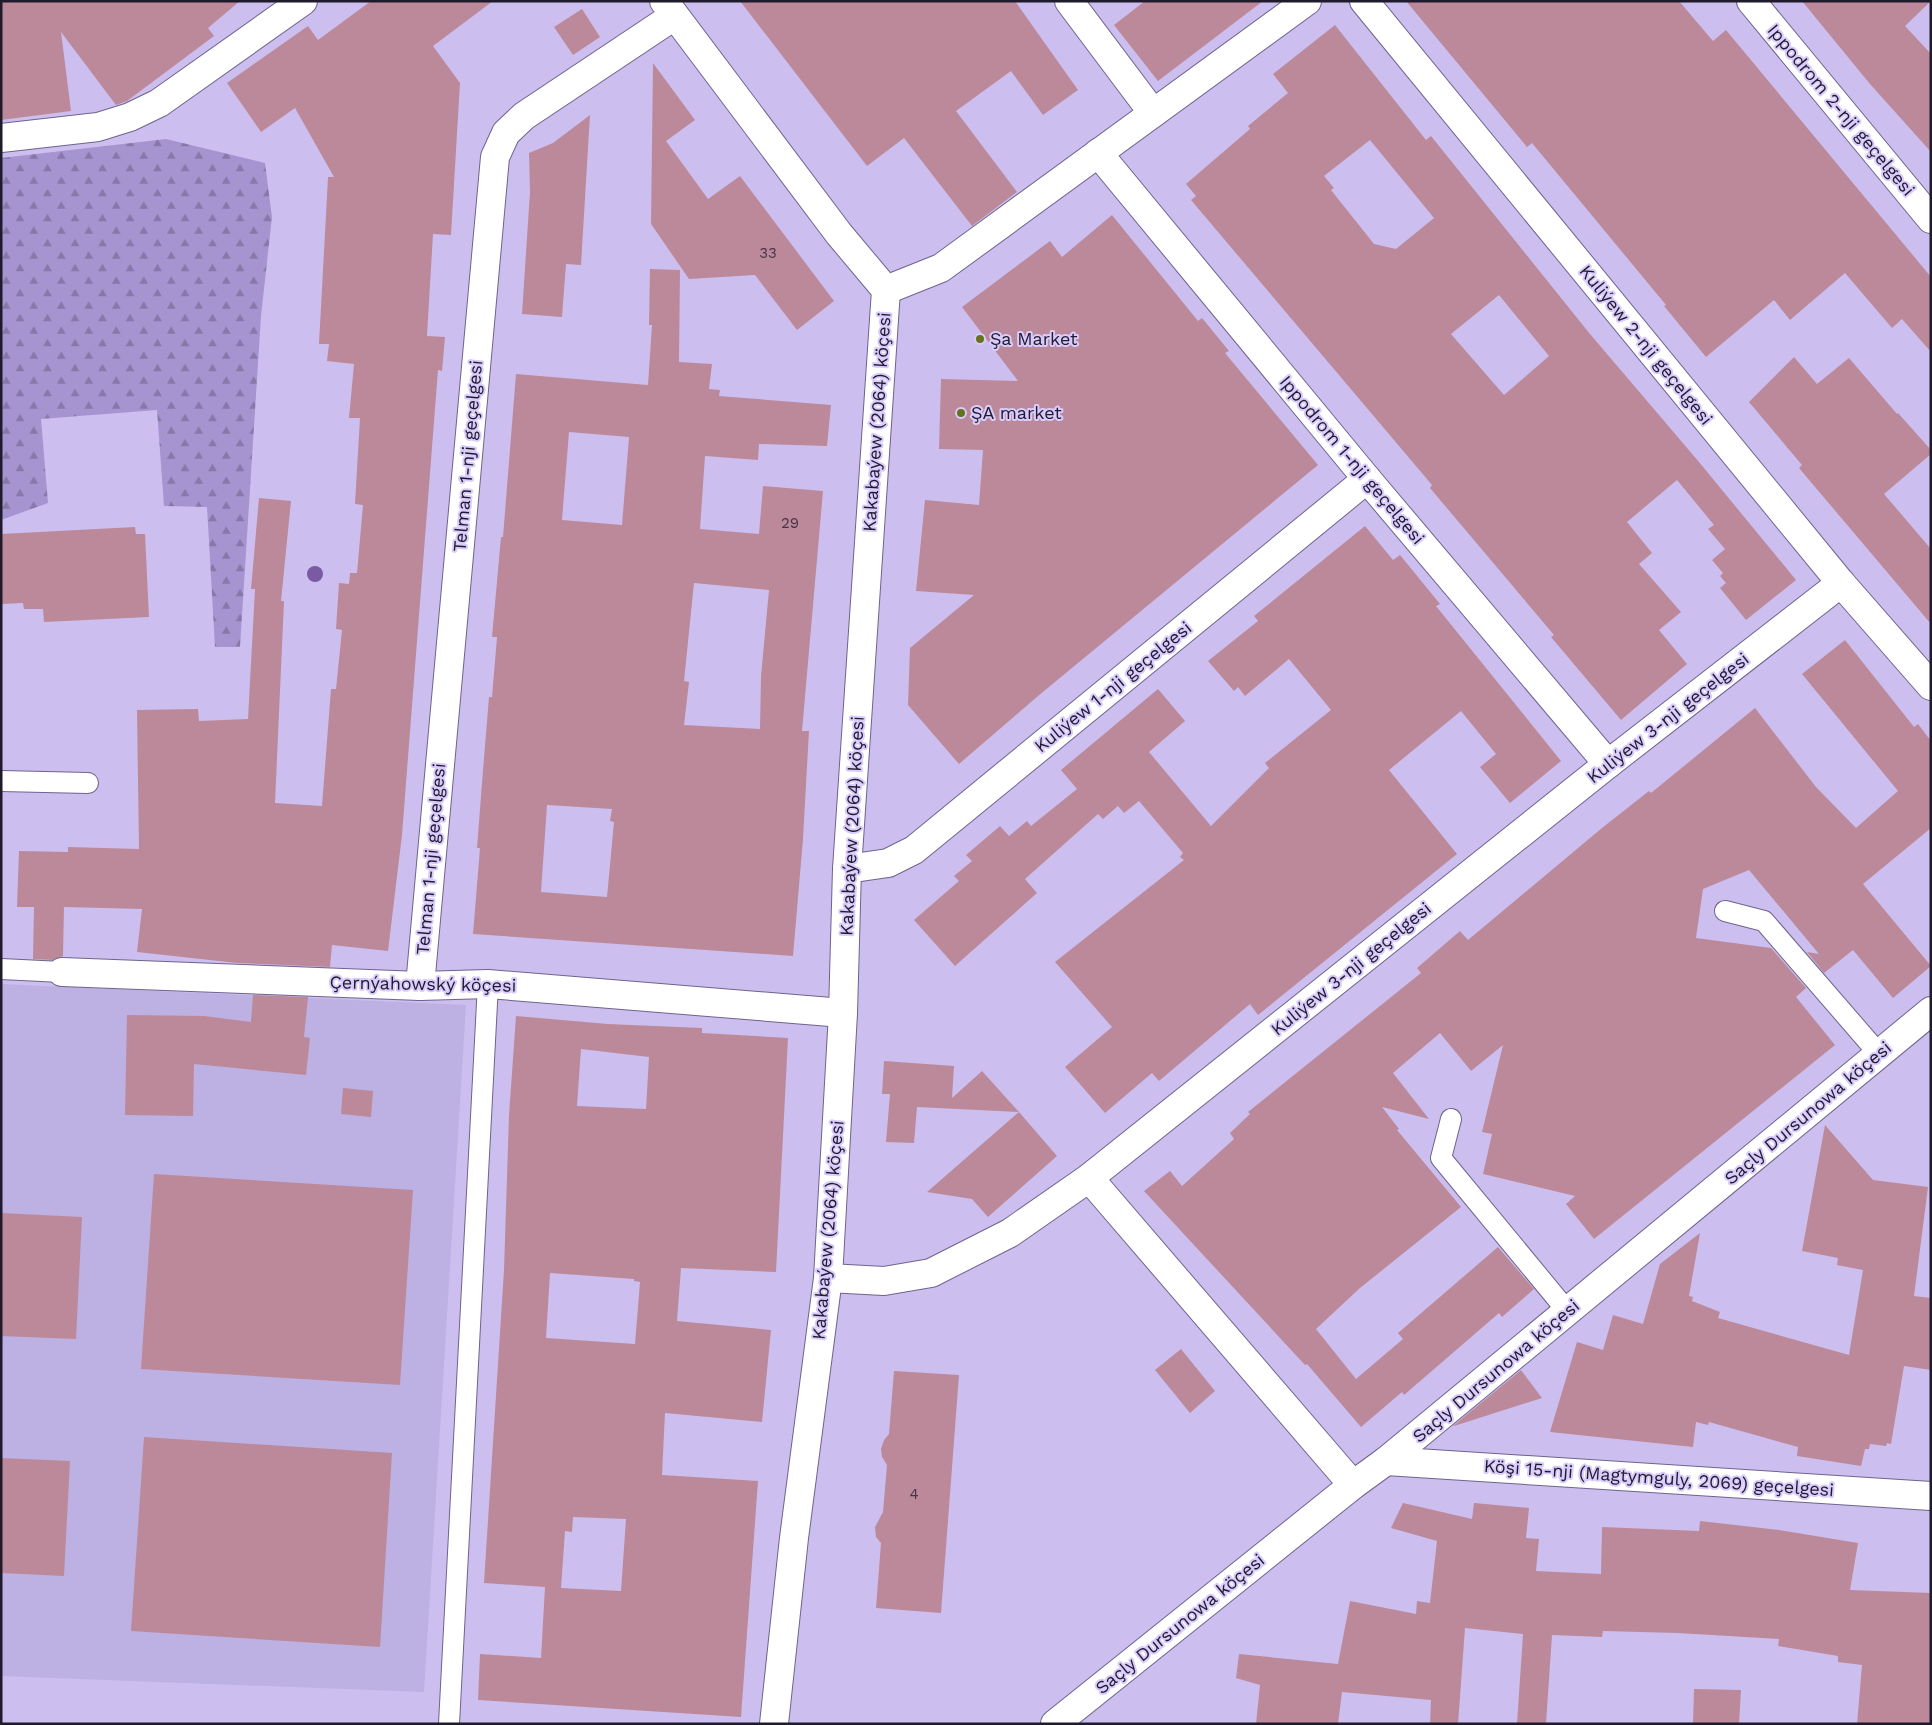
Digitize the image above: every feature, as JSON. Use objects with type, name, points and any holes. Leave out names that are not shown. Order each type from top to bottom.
[{"type":"street","points":[[1,138],[98,126],[130,117],[159,103],[303,1]]},
{"type":"street","points":[[1069,1],[1153,113]]},
{"type":"street","points":[[886,290],[941,268],[1307,1]]},
{"type":"street","name":"Kuliýew 2-nji geçelgesi","points":[[1364,1],[1841,583],[1931,686]]},
{"type":"street","name":"Ippodrom 2-nji geçelgesi","points":[[1751,1],[1931,219]]},
{"type":"street","name":"Kakabaýew (2064) köçesi","points":[[669,9],[834,226],[886,290],[847,869],[843,1013],[828,1278],[795,1529],[774,1724]]},
{"type":"street","name":"Telman 1-nji geçelgesi","points":[[420,986],[495,157],[506,133],[524,116],[669,9]]},
{"type":"street","name":"Ippodrom 1-nji geçelgesi","points":[[1098,153],[1367,479],[1608,764]]},
{"type":"street","name":"Kuliýew 1-nji geçelgesi","points":[[847,869],[888,863],[914,850],[1367,479]]},
{"type":"street","name":"Kuliýew 3-nji geçelgesi","points":[[828,1278],[884,1281],[931,1273],[1010,1233],[1089,1178],[1608,764],[1841,583]]},
{"type":"street","name":"Çernýahowský köçesi","points":[[62,972],[420,986],[488,984],[843,1013]]},
{"type":"street","name":"Saçly Dursunowa köçesi","points":[[1055,1724],[1386,1461],[1931,1011]]},
{"type":"street","points":[[1089,1178],[1354,1485]]},
{"type":"street","name":"Köşi 15-nji (Magtymguly, 2069) geçelgesi","points":[[1386,1461],[1931,1496]]},
{"type":"lane","points":[[1,781],[88,783]]},
{"type":"lane","points":[[1725,911],[1764,920],[1879,1054]]},
{"type":"lane","name":"Çernýahowský köçesi","points":[[1,969],[62,972]]},
{"type":"lane","points":[[449,1724],[488,984]]},
{"type":"lane","points":[[1451,1119],[1442,1158],[1568,1312]]},
{"type":"shaded area","points":[[1,984],[466,1005],[424,1692],[1,1676]]},
{"type":"green space","points":[[166,139],[265,163],[272,217],[261,316],[240,647],[215,647],[207,507],[164,506],[157,410],[41,419],[48,503],[1,520],[1,158]]},
{"type":"building","points":[[1,1],[240,1],[208,28],[214,36],[127,101],[116,105],[61,32],[71,111],[1,120]]},
{"type":"building","points":[[371,1],[493,1],[433,46],[460,83],[451,235],[433,234],[427,336],[445,337],[442,371],[438,370],[402,835],[388,951],[332,945],[330,967],[237,963],[137,952],[142,909],[64,907],[63,956],[53,960],[33,959],[34,907],[17,907],[19,851],[68,852],[68,847],[139,849],[137,710],[198,709],[199,721],[248,719],[255,589],[251,589],[259,498],[291,501],[281,601],[284,601],[275,803],[322,806],[331,689],[336,689],[342,630],[336,629],[339,583],[349,584],[350,573],[357,573],[363,505],[355,504],[360,418],[349,418],[354,364],[327,361],[329,344],[319,344],[328,177],[334,177],[295,108],[261,132],[227,83],[308,26],[318,40]]},
{"type":"building","points":[[740,1],[1015,1],[1078,90],[1043,115],[1011,71],[956,111],[1017,192],[972,226],[904,138],[867,166]]},
{"type":"building","points":[[1145,1],[1263,1],[1158,81],[1114,25]]},
{"type":"building","points":[[1406,1],[1679,1],[1713,41],[1726,30],[1931,277],[1931,352],[1902,319],[1892,328],[1845,273],[1790,320],[1774,300],[1706,357],[1664,306],[1666,305],[1532,143],[1527,147]]},
{"type":"building","points":[[1802,1],[1931,1],[1905,26],[1931,54],[1931,152],[1870,84]]},
{"type":"building","points":[[582,9],[600,37],[573,55],[554,27]]},
{"type":"building","points":[[1335,25],[1426,140],[1431,136],[1590,334],[1796,580],[1746,620],[1720,588],[1726,583],[1720,576],[1723,573],[1712,560],[1725,549],[1708,529],[1714,525],[1677,480],[1627,522],[1652,553],[1639,564],[1681,612],[1659,630],[1687,664],[1621,720],[1551,637],[1554,635],[1430,488],[1432,485],[1191,200],[1196,196],[1186,184],[1250,129],[1248,126],[1288,93],[1273,74]],"holes":[[[1370,140],[1434,218],[1396,249],[1374,244],[1331,190],[1334,188],[1324,176]],[[1499,295],[1549,356],[1504,395],[1451,334]]]},
{"type":"building","points":[[653,63],[695,120],[666,141],[708,199],[740,176],[834,301],[797,330],[755,275],[689,279],[651,224]]},
{"type":"building","points":[[590,115],[581,265],[566,264],[562,317],[522,314],[530,192],[529,153],[553,143]]},
{"type":"building","points":[[1112,215],[1198,321],[1202,318],[1229,351],[1225,353],[1318,465],[1038,696],[959,764],[908,705],[910,648],[974,595],[916,591],[925,500],[979,505],[983,450],[939,449],[941,379],[1018,381],[962,307],[1050,241],[1062,257]]},
{"type":"building","points":[[650,269],[680,270],[679,362],[712,364],[709,389],[720,390],[719,396],[831,405],[827,446],[759,444],[758,460],[705,456],[700,529],[759,534],[763,486],[823,491],[802,731],[809,731],[803,839],[793,956],[473,934],[480,848],[477,848],[482,783],[489,697],[492,697],[497,637],[492,637],[501,537],[503,537],[516,374],[648,385],[652,325],[649,325]],"holes":[[[569,432],[629,437],[622,525],[562,520]],[[694,583],[769,590],[761,676],[760,729],[684,725],[689,682],[684,681]],[[547,805],[612,809],[610,821],[614,822],[607,897],[541,892]]]},
{"type":"building","points":[[1794,357],[1817,384],[1849,358],[1931,450],[1931,454],[1884,494],[1931,549],[1931,624],[1799,468],[1802,465],[1749,402]]},
{"type":"building","points":[[1365,526],[1393,560],[1400,555],[1440,604],[1436,606],[1561,761],[1510,803],[1480,767],[1496,754],[1461,711],[1389,770],[1457,854],[1258,1015],[1250,1004],[1159,1081],[1152,1073],[1105,1113],[1065,1067],[1112,1027],[1055,962],[1184,860],[1180,857],[1183,853],[1139,801],[1124,813],[1118,806],[1103,819],[1098,814],[1025,879],[1037,893],[955,966],[914,920],[959,881],[954,876],[972,861],[966,855],[1000,826],[1009,836],[1027,821],[1031,826],[1077,789],[1061,770],[1158,689],[1185,721],[1149,752],[1211,826],[1269,768],[1265,763],[1331,710],[1289,659],[1245,696],[1238,687],[1234,691],[1208,661],[1258,621],[1254,616]]},
{"type":"building","points":[[135,527],[136,534],[145,534],[149,617],[44,622],[43,609],[24,609],[23,603],[1,604],[1,534]]},
{"type":"building","points":[[1845,640],[1914,727],[1918,724],[1931,741],[1931,828],[1863,884],[1931,966],[1893,998],[1853,950],[1824,973],[1807,952],[1819,954],[1749,870],[1703,889],[1696,938],[1771,948],[1806,988],[1796,997],[1835,1045],[1594,1239],[1566,1204],[1575,1196],[1483,1174],[1492,1134],[1482,1132],[1503,1045],[1471,1071],[1440,1033],[1393,1073],[1429,1119],[1382,1107],[1399,1129],[1397,1130],[1461,1207],[1360,1288],[1316,1329],[1356,1379],[1403,1339],[1398,1333],[1498,1247],[1534,1289],[1502,1317],[1499,1313],[1404,1395],[1402,1392],[1361,1427],[1307,1364],[1305,1365],[1144,1191],[1170,1171],[1182,1186],[1234,1139],[1230,1133],[1250,1114],[1248,1112],[1421,973],[1417,968],[1460,931],[1468,940],[1602,828],[1649,791],[1651,793],[1755,708],[1816,787],[1856,828],[1898,791],[1802,674]]},
{"type":"building","points":[[253,995],[308,997],[304,1037],[310,1038],[306,1075],[194,1064],[193,1116],[125,1115],[127,1015],[204,1016],[251,1022]]},
{"type":"building","points":[[516,1016],[608,1024],[702,1028],[702,1033],[788,1038],[776,1272],[681,1268],[677,1321],[771,1330],[762,1422],[665,1413],[662,1475],[758,1481],[741,1717],[478,1700],[480,1654],[541,1658],[545,1587],[484,1583],[504,1270],[509,1115]],"holes":[[[581,1049],[649,1057],[646,1109],[577,1106]],[[550,1273],[634,1279],[634,1281],[640,1282],[635,1344],[546,1338]],[[573,1517],[626,1519],[621,1591],[561,1588],[565,1531],[572,1532]]]},
{"type":"building","points":[[884,1061],[954,1066],[952,1098],[982,1071],[1019,1112],[917,1107],[914,1143],[886,1142],[890,1094],[882,1094]]},
{"type":"building","points":[[343,1088],[373,1091],[371,1117],[341,1114]]},
{"type":"building","points":[[1019,1112],[1057,1156],[988,1217],[972,1199],[927,1192]]},
{"type":"building","points":[[1825,1125],[1873,1180],[1928,1187],[1914,1296],[1931,1298],[1931,1370],[1904,1366],[1891,1444],[1887,1443],[1886,1446],[1870,1444],[1869,1449],[1865,1449],[1861,1466],[1797,1456],[1798,1447],[1709,1422],[1708,1425],[1696,1422],[1693,1447],[1550,1432],[1577,1342],[1603,1350],[1613,1315],[1643,1324],[1660,1264],[1700,1233],[1689,1296],[1693,1297],[1692,1301],[1720,1312],[1718,1318],[1849,1355],[1863,1270],[1837,1265],[1838,1258],[1802,1251]]},
{"type":"building","points":[[154,1174],[413,1190],[400,1385],[141,1369]]},
{"type":"building","points":[[1,1213],[82,1217],[76,1339],[1,1336]]},
{"type":"building","points":[[1181,1349],[1215,1391],[1190,1413],[1155,1370]]},
{"type":"building","points":[[1521,1370],[1542,1398],[1453,1426]]},
{"type":"building","points":[[894,1371],[959,1375],[941,1613],[876,1608],[881,1543],[876,1537],[875,1527],[883,1512],[887,1465],[882,1457],[881,1449],[884,1440],[889,1434]]},
{"type":"building","points":[[144,1437],[392,1453],[380,1647],[131,1631]]},
{"type":"building","points":[[1,1458],[70,1461],[64,1576],[1,1573]]},
{"type":"building","points":[[1403,1503],[1472,1519],[1474,1503],[1529,1508],[1526,1538],[1539,1539],[1536,1571],[1601,1574],[1602,1527],[1699,1531],[1700,1521],[1779,1530],[1858,1543],[1850,1590],[1931,1593],[1931,1724],[1857,1724],[1862,1665],[1838,1662],[1838,1656],[1778,1646],[1779,1639],[1603,1631],[1602,1637],[1552,1635],[1546,1724],[1517,1724],[1523,1634],[1465,1628],[1458,1724],[1430,1724],[1431,1700],[1342,1692],[1338,1724],[1256,1724],[1260,1685],[1236,1678],[1239,1654],[1338,1664],[1350,1601],[1416,1614],[1417,1601],[1430,1603],[1437,1541],[1391,1528]]},
{"type":"building","points":[[1694,1689],[1741,1690],[1739,1724],[1693,1724]]},
{"type":"place","name":"Şa Market","points":[[980,339]]},
{"type":"place","name":"ŞA market","points":[[961,413]]}]
